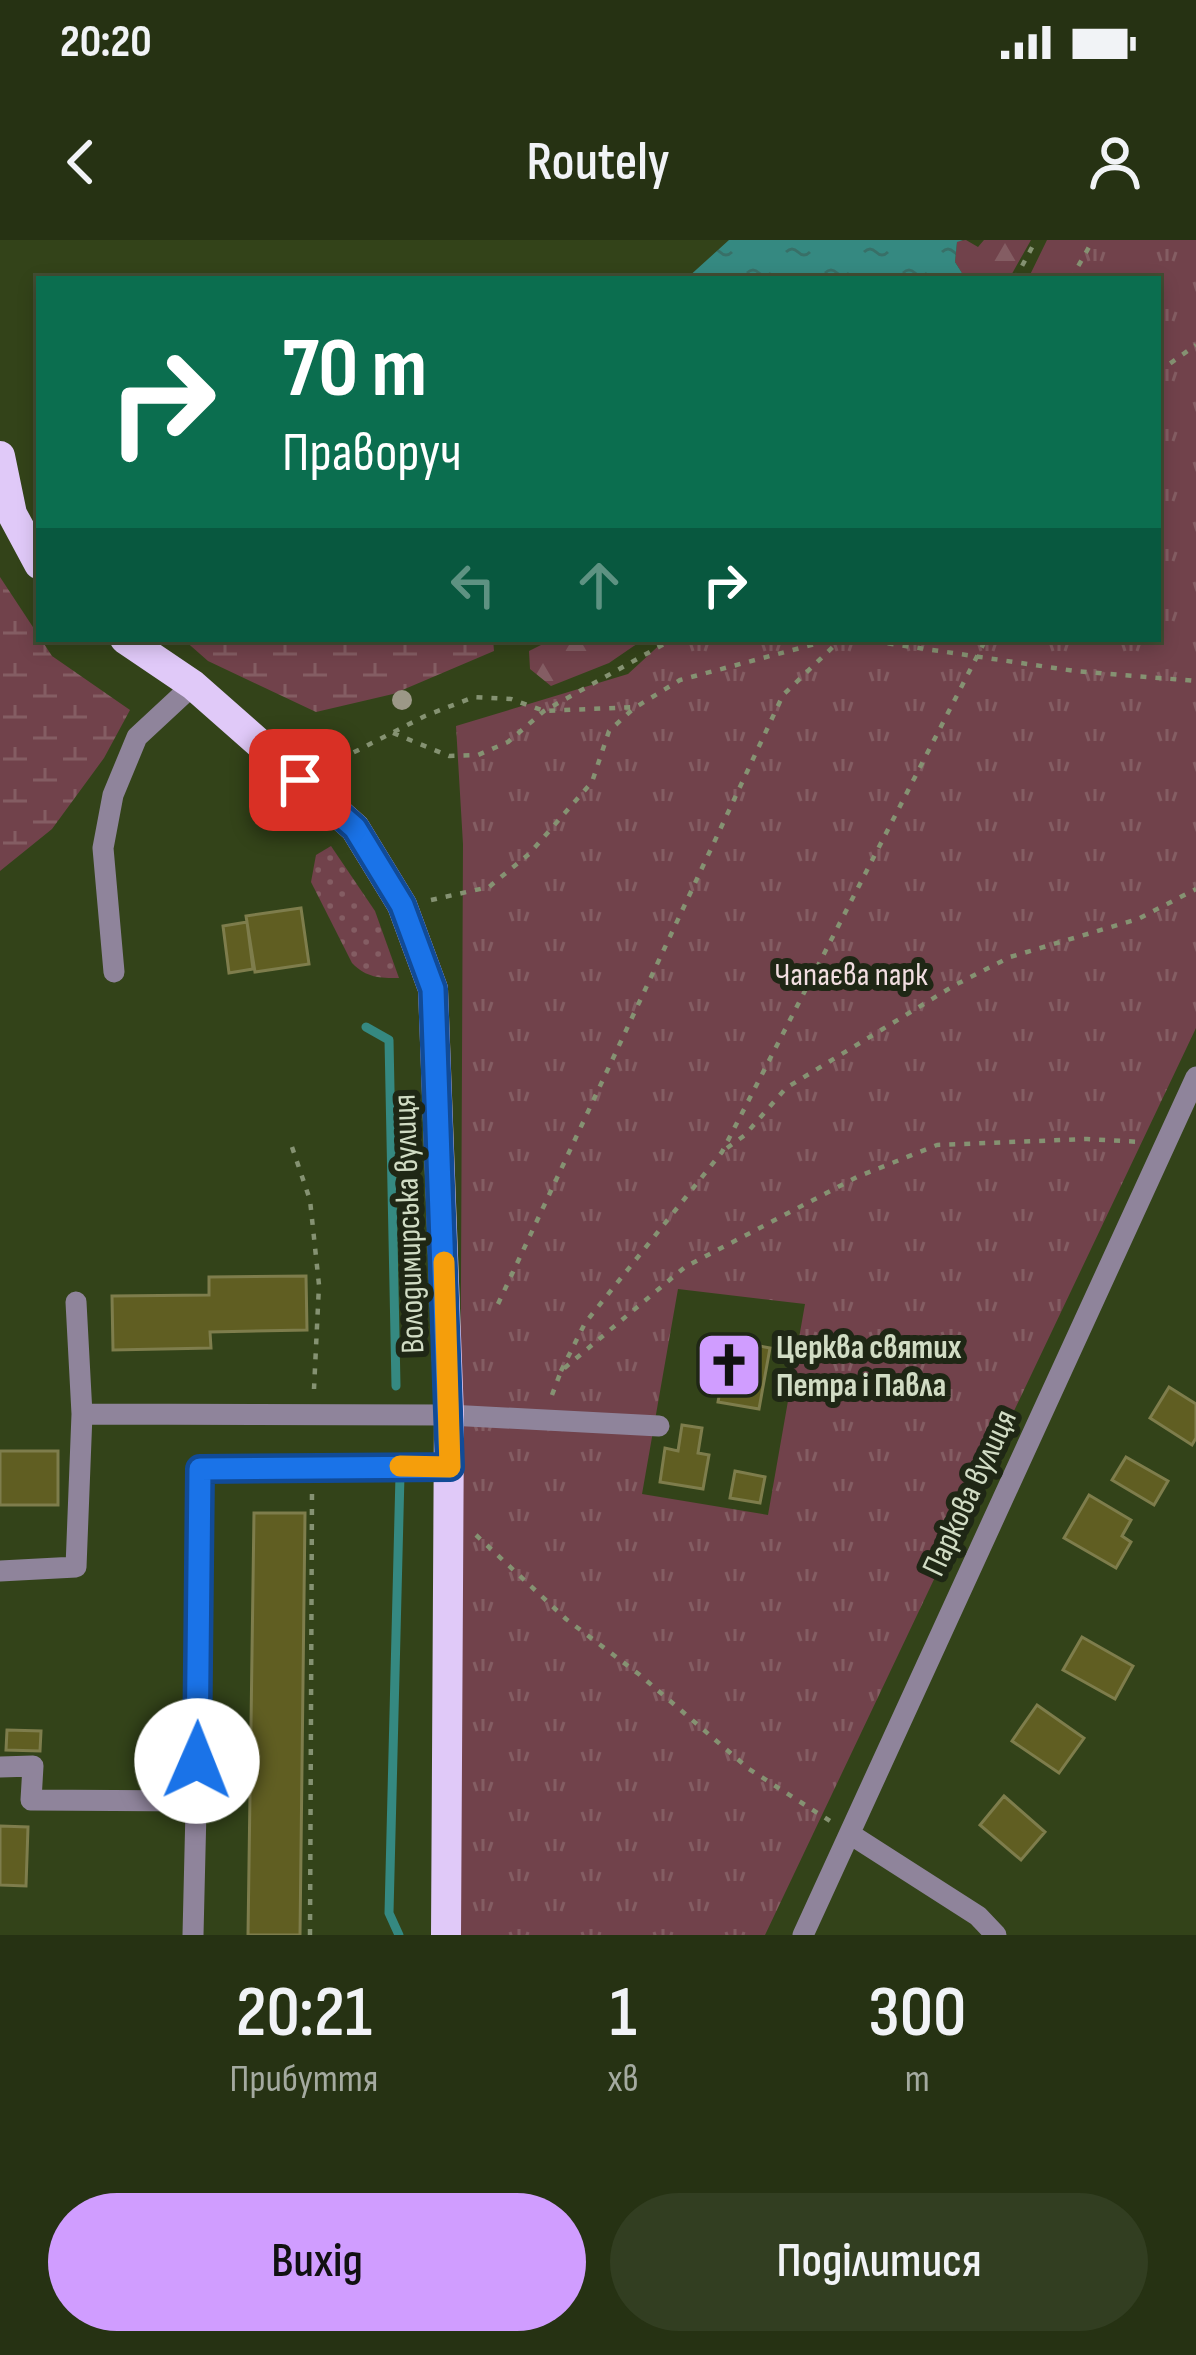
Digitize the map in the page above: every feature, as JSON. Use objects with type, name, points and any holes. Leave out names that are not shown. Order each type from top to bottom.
[{"type":"main road","points":[[0,455],[12,514],[36,560]]},
{"type":"main road","name":"Володимирська вулиця","points":[[129,642],[193,685],[355,828],[402,905],[433,989],[450,1467],[446,1935]]},
{"type":"street","points":[[114,972],[103,848],[113,795],[137,737],[193,685]]},
{"type":"street","name":"Паркова вулиця","points":[[802,1935],[1196,1077]]},
{"type":"street","points":[[0,1571],[76,1567],[82,1414],[76,1302]]},
{"type":"street","points":[[82,1414],[449,1415],[659,1426]]},
{"type":"street","points":[[193,1935],[200,1469],[450,1467]]},
{"type":"street","points":[[0,1767],[33,1766],[31,1800],[196,1801]]},
{"type":"street","points":[[850,1834],[978,1916],[996,1935]]},
{"type":"path","points":[[1017,276],[1036,240]]},
{"type":"path","points":[[1073,276],[1093,240]]},
{"type":"path","points":[[1161,370],[1196,345]]},
{"type":"path","points":[[652,651],[661,642]]},
{"type":"path","points":[[393,733],[449,756],[478,755],[508,742],[544,712],[668,642]]},
{"type":"path","points":[[402,905],[489,886],[529,854],[592,782],[609,731],[635,706],[680,680],[826,642]]},
{"type":"path","points":[[498,1304],[783,695],[834,642]]},
{"type":"path","points":[[877,642],[976,658],[1196,681]]},
{"type":"path","points":[[542,1420],[585,1323],[722,1152],[984,642]]},
{"type":"path","points":[[300,780],[474,697],[511,699],[544,712],[635,706]]},
{"type":"path","points":[[722,1152],[746,1135],[787,1088],[955,985],[1010,957],[1138,919],[1196,889]]},
{"type":"path","points":[[561,1371],[686,1267],[857,1177],[938,1145],[1087,1139],[1165,1143]]},
{"type":"path","points":[[292,1147],[310,1201],[320,1285],[313,1417]]},
{"type":"path","points":[[310,1935],[312,1469]]},
{"type":"path","points":[[449,1511],[566,1619],[749,1769],[850,1834]]},
{"type":"green space","points":[[984,240],[1031,240],[1011,276],[961,276],[955,262],[957,241],[978,247]]},
{"type":"green space","name":"Чапаєва парк","points":[[1047,240],[1196,240],[1196,1028],[765,1935],[458,1935],[463,844],[456,726],[628,674],[663,642],[1161,642],[1161,276],[1029,276]],"holes":[[[678,1289],[805,1304],[768,1515],[642,1494]]]},
{"type":"green space","points":[[0,577],[36,632],[36,642],[43,642],[52,656],[130,710],[104,758],[52,829],[0,871]]},
{"type":"green space","points":[[186,642],[493,642],[494,651],[393,694],[316,712],[208,661]]},
{"type":"green space","points":[[547,642],[640,642],[609,663],[551,686],[530,669],[529,651]]},
{"type":"green space","points":[[331,846],[375,911],[399,978],[374,976],[352,963],[311,882],[316,855]]},
{"type":"water","points":[[729,240],[963,240],[957,242],[955,262],[961,276],[689,276]]},
{"type":"building","points":[[301,908],[309,964],[255,972],[246,916]]},
{"type":"building","points":[[247,922],[253,969],[229,973],[223,926]]},
{"type":"building","points":[[306,1276],[307,1330],[210,1332],[211,1348],[113,1350],[112,1296],[209,1295],[209,1277]]},
{"type":"building","points":[[729,1340],[770,1348],[759,1409],[718,1402]]},
{"type":"building","points":[[1169,1387],[1196,1404],[1192,1445],[1150,1418]]},
{"type":"building","points":[[682,1425],[702,1428],[698,1453],[709,1455],[703,1489],[660,1482],[665,1448],[678,1451]]},
{"type":"building","points":[[0,1451],[58,1451],[58,1505],[0,1505]]},
{"type":"building","points":[[1126,1457],[1168,1481],[1154,1505],[1112,1480]]},
{"type":"building","points":[[735,1471],[765,1477],[760,1503],[730,1498]]},
{"type":"building","points":[[1089,1495],[1131,1520],[1122,1536],[1131,1542],[1116,1568],[1064,1538]]},
{"type":"building","points":[[254,1513],[305,1513],[300,1935],[248,1935]]},
{"type":"building","points":[[1082,1637],[1133,1666],[1115,1699],[1063,1670]]},
{"type":"building","points":[[1037,1705],[1084,1738],[1059,1773],[1012,1741]]},
{"type":"building","points":[[7,1730],[41,1731],[40,1751],[6,1750]]},
{"type":"building","points":[[1004,1796],[1045,1832],[1021,1860],[980,1825]]},
{"type":"building","points":[[0,1826],[28,1827],[26,1886],[0,1885]]},
{"type":"waterway","points":[[366,1027],[389,1040],[396,1386]]},
{"type":"waterway","points":[[399,1935],[389,1913],[400,1475]]},
{"type":"slow traffic","points":[[400,1466],[450,1467],[444,1262]]},
{"type":"place","name":"Церква святих Петра і Павла","points":[[729,1365]]},
{"type":"route","points":[[197,1761],[200,1469],[450,1467],[433,989],[402,905],[355,828],[300,780]]}]
